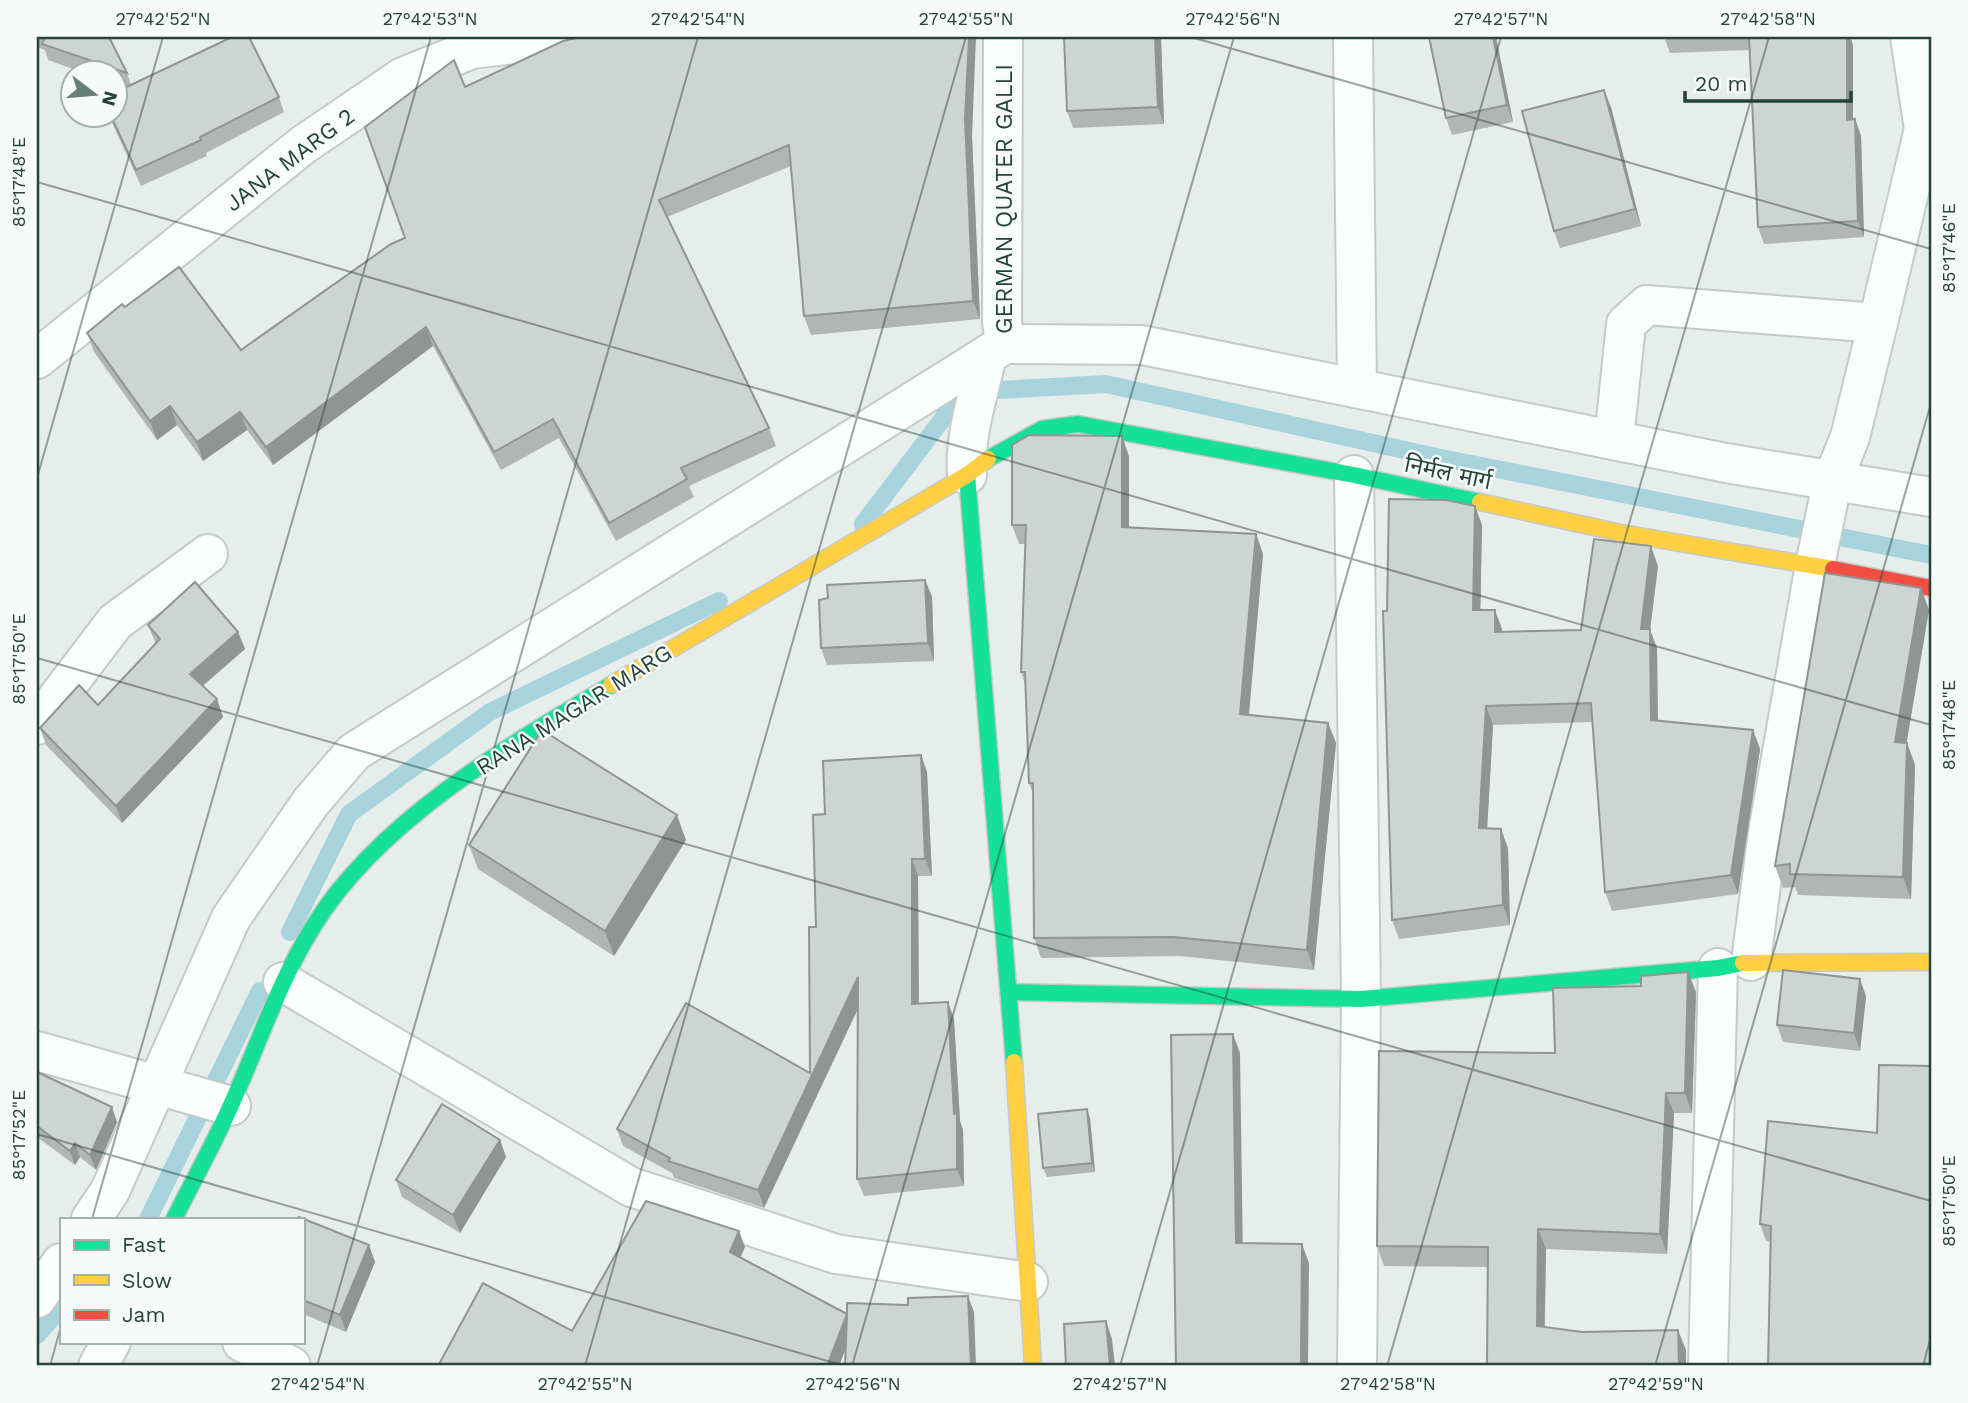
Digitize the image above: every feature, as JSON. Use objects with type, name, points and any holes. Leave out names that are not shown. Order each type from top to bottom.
[{"type":"street","name":"JANA MARG 2","points":[[37,359],[303,145],[403,77],[472,49],[577,37]]},
{"type":"street","name":"GERMAN QUATER GALLI","points":[[966,464],[1002,322],[1003,37]]},
{"type":"street","points":[[1353,37],[1357,388]]},
{"type":"street","points":[[1708,1366],[1735,964],[1768,832],[1815,563],[1833,479],[1850,437],[1928,129],[1910,37]]},
{"type":"street","points":[[1614,440],[1626,324],[1647,305],[1878,323]]},
{"type":"street","points":[[92,1218],[110,1191],[164,1085],[231,918],[311,802],[354,752],[991,359],[1142,345],[1726,463],[1931,497]]},
{"type":"street","name":"निर्मल मार्ग","points":[[966,464],[1041,430],[1069,424],[1354,475],[1622,533],[1815,563],[1931,588]]},
{"type":"street","points":[[966,464],[1009,992],[1033,1366]]},
{"type":"street","name":"RANA MAGAR MARG","points":[[175,1218],[231,1106],[283,982],[313,926],[355,870],[426,807],[535,729],[966,464]]},
{"type":"street","points":[[1354,475],[1361,999],[1357,1366]]},
{"type":"street","points":[[37,725],[115,622],[208,554]]},
{"type":"street","points":[[1009,992],[1361,999],[1735,964],[1931,962]]},
{"type":"street","points":[[283,982],[631,1186],[836,1254],[1028,1283]]},
{"type":"street","points":[[37,1051],[231,1106]]},
{"type":"street","points":[[37,1298],[60,1264]]},
{"type":"street","points":[[98,1366],[110,1344]]},
{"type":"street","points":[[246,1344],[291,1366]]},
{"type":"building","points":[[45,37],[109,37],[120,60],[89,60],[42,44]]},
{"type":"building","points":[[232,37],[249,37],[279,97],[200,137],[201,140],[136,170],[117,130],[130,130],[130,85]]},
{"type":"building","points":[[582,37],[969,37],[965,119],[973,301],[804,316],[789,145],[659,200],[769,428],[681,468],[687,479],[609,523],[553,419],[494,452],[426,327],[266,447],[240,412],[197,442],[170,406],[150,421],[87,333],[122,304],[125,307],[179,267],[241,350],[391,244],[405,238],[365,127],[454,60],[465,87],[563,41]]},
{"type":"building","points":[[1064,37],[1155,37],[1158,107],[1067,111]]},
{"type":"building","points":[[1429,37],[1493,37],[1507,105],[1446,118]]},
{"type":"building","points":[[1749,37],[1847,37],[1847,120],[1855,119],[1858,221],[1758,227]]},
{"type":"building","points":[[1604,90],[1635,209],[1554,231],[1522,111]]},
{"type":"building","points":[[1029,435],[1122,436],[1122,527],[1256,534],[1240,714],[1328,723],[1307,950],[1173,937],[1034,938],[1033,783],[1029,783],[1025,672],[1021,672],[1026,525],[1012,525],[1012,445]]},
{"type":"building","points":[[1389,499],[1446,500],[1475,506],[1473,610],[1495,610],[1495,632],[1581,630],[1594,539],[1651,546],[1641,629],[1650,629],[1651,720],[1753,730],[1731,875],[1605,892],[1591,703],[1486,706],[1479,828],[1501,829],[1503,905],[1392,920],[1383,611],[1387,611]]},
{"type":"building","points":[[1825,573],[1921,588],[1895,742],[1907,743],[1903,877],[1790,874],[1790,864],[1775,866]]},
{"type":"building","points":[[925,580],[928,643],[821,648],[819,600],[828,598],[827,585]]},
{"type":"building","points":[[195,582],[238,632],[190,674],[217,699],[116,806],[40,728],[79,685],[98,705],[160,639],[148,625]]},
{"type":"building","points":[[542,730],[677,815],[605,931],[469,845]]},
{"type":"building","points":[[921,755],[925,859],[912,859],[912,1004],[948,1002],[954,1114],[957,1113],[957,1169],[857,1179],[858,977],[758,1190],[668,1161],[670,1158],[617,1129],[686,1003],[810,1073],[809,927],[816,927],[813,815],[825,814],[823,761]]},
{"type":"building","points":[[1783,970],[1860,979],[1854,1033],[1777,1025]]},
{"type":"building","points":[[1688,972],[1685,1093],[1666,1093],[1660,1234],[1538,1229],[1537,1326],[1582,1332],[1678,1330],[1679,1366],[1487,1366],[1488,1247],[1377,1246],[1379,1051],[1555,1053],[1553,988],[1641,986],[1641,976]]},
{"type":"building","points":[[1233,1034],[1236,1243],[1302,1244],[1301,1366],[1176,1366],[1171,1035]]},
{"type":"building","points":[[1879,1065],[1931,1066],[1931,1366],[1768,1366],[1771,1226],[1760,1224],[1768,1121],[1877,1133]]},
{"type":"building","points":[[37,1072],[112,1107],[90,1155],[75,1143],[70,1151],[37,1126]]},
{"type":"building","points":[[442,1104],[500,1140],[453,1215],[396,1180]]},
{"type":"building","points":[[1087,1109],[1092,1163],[1043,1168],[1038,1114]]},
{"type":"building","points":[[646,1201],[739,1231],[730,1252],[847,1314],[827,1366],[438,1366],[483,1283],[572,1331]]},
{"type":"building","points":[[304,1219],[369,1245],[340,1315],[304,1300]]},
{"type":"building","points":[[968,1296],[971,1366],[845,1366],[847,1303],[908,1305],[908,1298]]},
{"type":"building","points":[[1106,1321],[1110,1366],[1066,1366],[1064,1324]]},
{"type":"waterway","points":[[863,524],[963,392],[1106,384],[1436,457],[1931,555]]},
{"type":"waterway","points":[[290,932],[349,814],[490,712],[719,601]]},
{"type":"waterway","points":[[148,1218],[260,991]]},
{"type":"waterway","points":[[37,1335],[60,1309]]},
{"type":"traffic: fast","points":[[988,459],[1042,429],[1078,424],[1354,475],[1480,502]]},
{"type":"traffic: fast","points":[[967,475],[1014,1062]]},
{"type":"traffic: fast","points":[[175,1218],[224,1120],[289,970],[313,927],[340,889],[372,853],[408,820],[447,790],[530,734],[611,685]]},
{"type":"traffic: fast","points":[[1009,992],[1361,999],[1718,968],[1743,963]]},
{"type":"traffic: slow","points":[[611,685],[967,475],[988,459]]},
{"type":"traffic: slow","points":[[1480,502],[1621,533],[1833,569]]},
{"type":"traffic: slow","points":[[1743,963],[1931,962]]},
{"type":"traffic: slow","points":[[1014,1062],[1033,1366]]},
{"type":"traffic: jam","points":[[1833,569],[1931,588]]}]
